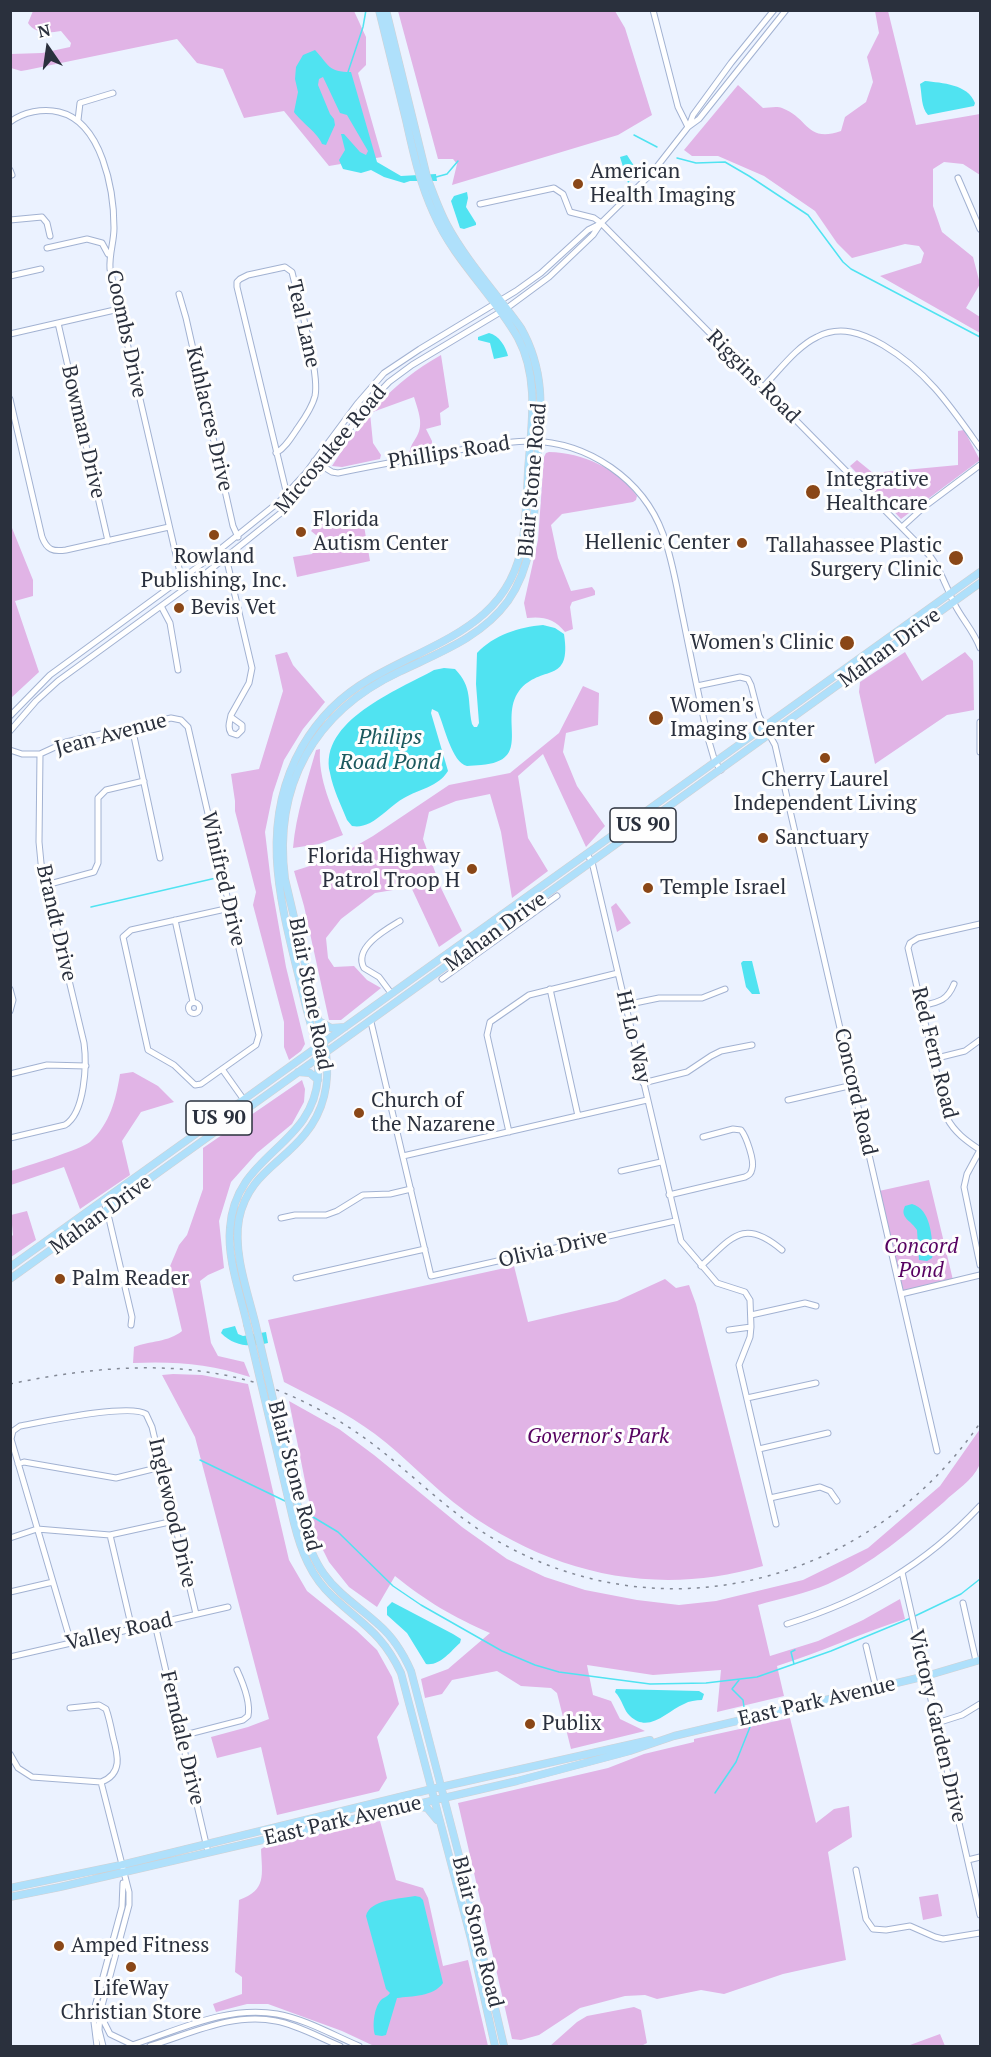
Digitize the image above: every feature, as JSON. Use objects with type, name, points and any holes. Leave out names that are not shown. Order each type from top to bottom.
[{"type":"main road","points":[[379,10],[428,191]]},
{"type":"main road","points":[[386,10],[428,191]]},
{"type":"main road","name":"Blair Stone Road","points":[[428,191],[447,225],[498,303],[529,341],[537,364],[541,402],[523,539],[515,570],[500,597],[480,619],[368,680],[349,693],[336,704],[312,732],[287,777],[277,820],[276,866],[316,1048],[318,1080],[308,1113],[291,1136],[250,1174],[234,1205],[230,1227],[231,1256],[241,1278],[255,1322],[303,1554],[317,1579],[332,1596],[376,1634],[394,1658],[401,1673],[454,1873],[495,2046]]},
{"type":"main road","name":"Blair Stone Road","points":[[504,2046],[463,1871],[411,1671],[399,1648],[380,1625],[341,1593],[325,1575],[298,1523],[247,1324],[238,1226],[243,1204],[257,1179],[296,1144],[314,1121],[326,1091],[328,1070],[326,1053],[283,861],[285,816],[297,773],[310,747],[323,729],[350,702],[375,684],[476,633],[508,601],[523,572],[531,543],[535,441]]},
{"type":"main road","name":"Mahan Drive","points":[[10,1267],[981,572]]},
{"type":"main road","name":"Mahan Drive","points":[[10,1279],[298,1072],[517,921],[592,862],[981,584]]},
{"type":"main road","points":[[891,636],[896,645]]},
{"type":"main road","points":[[831,679],[837,687]]},
{"type":"main road","points":[[651,808],[658,815]]},
{"type":"main road","points":[[319,1021],[331,1028],[347,1026]]},
{"type":"main road","points":[[298,1072],[310,1072],[318,1080]]},
{"type":"main road","points":[[308,1113],[314,1121]]},
{"type":"main road","points":[[147,1169],[153,1178]]},
{"type":"main road","points":[[250,1174],[257,1179]]},
{"type":"main road","points":[[49,1240],[55,1248]]},
{"type":"main road","name":"East Park Avenue","points":[[10,1897],[206,1844],[417,1792],[628,1744],[674,1736],[926,1676],[978,1661]]},
{"type":"main road","points":[[411,1712],[422,1709]]},
{"type":"main road","name":"East Park Avenue","points":[[10,1888],[208,1852],[457,1795],[569,1767],[674,1736]]},
{"type":"main road","points":[[567,1758],[569,1767]]},
{"type":"main road","points":[[417,1792],[422,1787],[427,1772]]},
{"type":"main road","points":[[449,1822],[451,1804],[457,1795]]},
{"type":"main road","points":[[412,1805],[430,1810],[440,1826]]},
{"type":"main road","points":[[454,1873],[463,1871]]},
{"type":"street","points":[[653,10],[678,107],[688,127]]},
{"type":"street","name":"Miccosukee Road","points":[[688,127],[693,115],[774,10]]},
{"type":"street","name":"Miccosukee Road","points":[[10,731],[36,700],[64,676],[187,587],[292,501],[378,393],[412,365],[504,310],[558,269],[646,179],[688,127],[699,119],[786,10]]},
{"type":"street","points":[[748,41],[755,47]]},
{"type":"street","points":[[10,122],[28,113],[50,110],[67,114],[78,120],[80,103],[113,93]]},
{"type":"street","name":"Coombs Drive","points":[[78,120],[91,136],[109,179],[114,231],[109,256],[119,309],[182,580],[187,587]]},
{"type":"street","points":[[958,178],[981,229]]},
{"type":"street","name":"Riggins Road","points":[[480,204],[554,188],[563,194],[570,212],[594,218],[601,223],[935,562],[954,603],[981,648]]},
{"type":"street","points":[[10,220],[42,217],[47,223],[50,236]]},
{"type":"street","name":"Miccosukee Road","points":[[10,716],[39,685],[59,668],[182,580],[286,494],[366,392],[384,373],[406,357],[498,303],[541,273],[588,230],[601,223]]},
{"type":"street","points":[[47,248],[87,239],[97,240],[106,246],[109,256]]},
{"type":"street","name":"Teal Lane","points":[[276,453],[284,448],[309,411],[316,392],[313,366],[292,272],[285,267],[243,277],[237,282],[276,453],[286,494],[292,501]]},
{"type":"street","points":[[10,276],[41,269]]},
{"type":"street","name":"Kuhlacres Drive","points":[[179,294],[233,526],[242,544]]},
{"type":"street","points":[[10,334],[119,309]]},
{"type":"street","name":"Bowman Drive","points":[[58,323],[108,541]]},
{"type":"street","points":[[763,387],[810,341],[833,331],[855,332],[870,337],[913,365],[938,390],[981,448]]},
{"type":"street","points":[[406,357],[412,365]]},
{"type":"street","points":[[10,399],[42,537],[49,549],[66,550],[169,526]]},
{"type":"street","name":"Phillips Road","points":[[314,461],[332,472],[338,472],[508,442],[535,441],[574,449],[603,462],[628,482],[651,509],[662,532],[715,762],[721,770]]},
{"type":"street","points":[[902,527],[924,507],[981,465]]},
{"type":"street","points":[[226,557],[252,668],[251,679],[231,717]]},
{"type":"street","points":[[160,606],[172,630],[178,670]]},
{"type":"street","points":[[59,668],[64,676]]},
{"type":"street","name":"Concord Road","points":[[697,686],[740,677],[746,678],[750,682],[756,710],[777,751],[937,1451]]},
{"type":"street","name":"Jean Avenue","points":[[40,754],[66,742],[171,718],[181,720]]},
{"type":"street","name":"Winifred Drive","points":[[181,720],[188,727],[259,1035],[256,1045],[222,1069]]},
{"type":"street","points":[[981,722],[981,752]]},
{"type":"street","points":[[132,727],[160,858]]},
{"type":"street","points":[[10,750],[22,754],[40,754]]},
{"type":"street","name":"Brandt Drive","points":[[10,1138],[65,1125],[72,1120],[86,1066],[84,1043],[46,885],[39,842],[40,754]]},
{"type":"street","points":[[46,885],[94,872],[98,863],[98,798],[105,790],[144,781]]},
{"type":"street","name":"Hi Lo Way","points":[[587,854],[592,862],[681,1241],[720,1285],[745,1292],[750,1300],[751,1315]]},
{"type":"street","points":[[508,910],[517,921],[557,896]]},
{"type":"street","points":[[230,908],[131,930],[124,934],[123,944],[148,1050],[174,1065],[192,1083],[201,1084],[222,1069],[244,1100]]},
{"type":"street","points":[[175,920],[193,1002]]},
{"type":"street","points":[[392,993],[379,977],[364,968],[361,957],[364,950],[381,933],[400,921]]},
{"type":"street","name":"Red Fern Road","points":[[980,1150],[962,1138],[951,1126],[945,1112],[909,953],[910,943],[918,938],[981,924]]},
{"type":"street","points":[[442,979],[479,948],[471,936]]},
{"type":"street","points":[[509,1132],[487,1035],[488,1025],[529,995],[618,973]]},
{"type":"street","points":[[921,1006],[945,998],[950,994],[954,984]]},
{"type":"street","points":[[10,989],[12,1008]]},
{"type":"street","points":[[550,989],[578,1116]]},
{"type":"street","points":[[625,1005],[659,998],[702,998],[726,989]]},
{"type":"street","points":[[296,1278],[425,1248],[370,1022]]},
{"type":"street","points":[[933,1059],[965,1051],[981,1040]]},
{"type":"street","points":[[643,1083],[687,1072],[711,1056],[752,1045]]},
{"type":"street","points":[[10,1074],[47,1065],[86,1066]]},
{"type":"street","points":[[788,1100],[853,1085]]},
{"type":"street","points":[[403,1156],[647,1100]]},
{"type":"street","points":[[669,1195],[745,1177],[751,1172],[753,1166],[746,1136],[741,1130],[732,1129],[703,1137]]},
{"type":"street","points":[[980,1150],[965,1179],[964,1192],[981,1265]]},
{"type":"street","points":[[621,1171],[662,1162]]},
{"type":"street","points":[[281,1218],[295,1215],[326,1215],[363,1195],[390,1194],[411,1190]]},
{"type":"street","points":[[103,1201],[132,1317],[131,1325]]},
{"type":"street","name":"Olivia Drive","points":[[425,1248],[431,1276],[675,1221]]},
{"type":"street","points":[[972,1226],[981,1224]]},
{"type":"street","points":[[702,1266],[730,1240],[748,1232],[764,1236],[782,1250]]},
{"type":"street","points":[[901,1294],[981,1275]]},
{"type":"street","points":[[776,1524],[740,1362],[750,1337],[751,1315],[805,1303],[816,1306]]},
{"type":"street","points":[[729,1330],[751,1327]]},
{"type":"street","points":[[747,1398],[816,1383]]},
{"type":"street","name":"Inglewood Drive","points":[[11,1438],[13,1431],[20,1426],[92,1414],[138,1410],[144,1413],[152,1427],[196,1614]]},
{"type":"street","points":[[759,1449],[828,1433]]},
{"type":"street","points":[[11,1438],[71,1643]]},
{"type":"street","points":[[18,1464],[24,1462],[116,1478],[161,1467]]},
{"type":"street","points":[[770,1498],[820,1487],[830,1491],[837,1501]]},
{"type":"street","points":[[787,1624],[842,1604],[876,1588],[922,1559],[954,1533],[981,1506]]},
{"type":"street","points":[[10,1538],[37,1529],[110,1535],[174,1521]]},
{"type":"street","points":[[110,1535],[132,1629]]},
{"type":"street","name":"Victory Garden Drive","points":[[902,1572],[981,1915]]},
{"type":"street","points":[[10,1592],[52,1582]]},
{"type":"street","points":[[963,1604],[978,1661]]},
{"type":"street","name":"Valley Road","points":[[10,1657],[228,1607]]},
{"type":"street","name":"Ferndale Drive","points":[[155,1624],[208,1852]]},
{"type":"street","points":[[866,1646],[876,1688]]},
{"type":"street","points":[[973,1648],[981,1647]]},
{"type":"street","points":[[181,1736],[243,1720],[248,1716],[250,1711],[237,1670]]},
{"type":"street","points":[[937,1723],[962,1715],[981,1704]]},
{"type":"street","points":[[10,1754],[18,1767],[32,1777],[101,1782],[113,1775],[118,1761],[107,1712],[99,1705],[70,1708]]},
{"type":"street","points":[[101,1782],[129,1892],[129,1905],[100,2013],[99,2030],[103,2046]]},
{"type":"street","points":[[968,1860],[981,1857]]},
{"type":"street","points":[[95,2045],[93,2014],[123,1903],[122,1868]]},
{"type":"street","points":[[856,1870],[866,1919],[873,1929],[886,1930],[910,1926],[935,1938],[943,1939],[981,1933]]},
{"type":"street","points":[[100,2013],[110,2034],[131,2046],[215,2018],[255,2011],[292,2018],[359,2046]]},
{"type":"street","points":[[215,2018],[217,2025]]},
{"type":"street","points":[[150,2046],[217,2025],[248,2019],[277,2021],[340,2046]]},
{"type":"green space","points":[[33,11],[354,11],[366,37],[366,65],[358,73],[382,157],[329,166],[284,111],[244,118],[223,69],[197,63],[177,39],[27,70],[11,68],[11,54],[42,53],[70,47],[71,43],[61,31],[42,32],[31,27],[28,23]]},
{"type":"green space","points":[[398,11],[615,11],[625,28],[652,115],[618,135],[452,185],[457,164],[453,159],[438,159]]},
{"type":"green space","points":[[875,11],[888,11],[916,125],[980,114],[980,175],[963,164],[944,162],[933,169],[933,206],[942,232],[973,257],[980,284],[966,308],[980,317],[980,333],[880,276],[921,263],[924,253],[919,246],[905,244],[852,258],[837,243],[815,211],[764,176],[718,156],[692,156],[684,150],[738,85],[763,108],[782,108],[791,112],[814,132],[830,134],[841,131],[845,117],[866,102],[873,82],[867,57],[879,33]]},
{"type":"green space","points":[[441,355],[449,407],[440,413],[441,425],[426,429],[432,441],[432,450],[409,455],[420,427],[420,417],[414,397],[371,413],[407,378]]},
{"type":"green space","points":[[370,414],[373,443],[381,455],[380,459],[342,467],[332,466],[355,432]]},
{"type":"green space","points":[[964,430],[980,460],[901,519],[850,466],[857,460],[873,473],[958,465],[958,431]]},
{"type":"green space","points":[[549,452],[574,455],[598,464],[620,477],[637,496],[633,502],[562,514],[551,525],[558,558],[571,591],[592,587],[595,591],[595,595],[572,602],[570,607],[573,629],[565,632],[548,619],[527,618],[524,603],[538,540],[544,457]]},
{"type":"green space","points":[[353,517],[363,520],[370,561],[297,577],[293,557],[312,554],[322,540],[311,531],[321,519],[334,521]]},
{"type":"green space","points":[[10,523],[33,580],[33,596],[15,601],[39,672],[11,698]]},
{"type":"green space","points":[[287,652],[293,665],[325,702],[303,729],[284,760],[273,793],[265,832],[286,967],[305,1044],[301,1051],[289,1060],[284,1047],[284,1022],[253,905],[256,892],[235,811],[231,774],[259,769],[283,691],[275,655]]},
{"type":"green space","points":[[905,652],[922,681],[965,652],[973,661],[974,710],[947,715],[875,764],[859,692],[860,682]]},
{"type":"green space","points":[[583,686],[599,693],[598,725],[566,733],[563,752],[577,786],[605,826],[586,847],[543,754],[518,776],[528,838],[548,871],[512,898],[501,832],[490,794],[456,801],[429,812],[423,839],[441,888],[462,931],[439,947],[411,887],[375,893],[341,919],[326,938],[328,958],[334,967],[354,966],[367,980],[381,988],[341,1020],[329,1020],[294,871],[335,858],[373,836],[449,785],[510,773],[559,733]]},
{"type":"green space","points":[[320,749],[323,782],[343,835],[319,844],[293,848],[306,786],[316,750]]},
{"type":"green space","points":[[616,903],[631,923],[617,932],[611,907]]},
{"type":"green space","points":[[133,1072],[158,1086],[174,1102],[141,1112],[122,1141],[130,1175],[80,1209],[64,1167],[11,1185],[11,1171],[90,1142],[103,1127],[111,1111],[120,1074]]},
{"type":"green space","points":[[302,1080],[305,1089],[304,1102],[292,1124],[257,1153],[231,1182],[219,1221],[224,1268],[200,1281],[211,1343],[218,1356],[244,1362],[250,1377],[192,1364],[133,1363],[134,1347],[177,1335],[182,1331],[168,1271],[179,1245],[187,1235],[203,1189],[203,1148]]},
{"type":"green space","name":"Concord Pond","points":[[929,1180],[953,1280],[902,1292],[879,1191]]},
{"type":"green space","points":[[27,1211],[36,1240],[11,1257],[11,1237],[13,1235],[11,1215]]},
{"type":"green space","name":"Governor's Park","points":[[514,1266],[528,1322],[617,1301],[665,1279],[676,1288],[689,1285],[696,1304],[763,1566],[723,1575],[684,1579],[646,1579],[608,1574],[570,1565],[534,1551],[499,1533],[465,1511],[364,1426],[284,1382],[268,1320]]},
{"type":"green space","points":[[162,1375],[202,1375],[248,1384],[289,1560],[307,1591],[377,1650],[392,1677],[399,1704],[377,1737],[387,1778],[379,1791],[277,1815],[261,1747],[217,1758],[211,1737],[269,1719],[195,1437]]},
{"type":"green space","points":[[289,1401],[339,1429],[462,1527],[507,1559],[545,1577],[585,1590],[679,1605],[716,1601],[803,1580],[868,1548],[940,1486],[980,1429],[981,1462],[973,1476],[917,1525],[860,1567],[828,1584],[758,1605],[770,1656],[818,1641],[863,1620],[900,1599],[905,1619],[777,1666],[784,1696],[717,1712],[721,1670],[653,1675],[587,1665],[593,1695],[611,1701],[620,1719],[645,1731],[571,1749],[557,1693],[551,1688],[521,1686],[497,1671],[452,1680],[442,1694],[425,1698],[421,1679],[448,1669],[490,1633],[440,1608],[395,1576],[377,1607],[349,1587],[329,1562],[316,1536]]},
{"type":"green space","points":[[790,1718],[816,1823],[834,1809],[849,1806],[852,1837],[828,1852],[846,1960],[783,1974],[724,1994],[701,1990],[657,1999],[645,1995],[625,1996],[580,2008],[539,2035],[521,2040],[512,2039],[458,1803],[608,1768],[644,1754],[694,1742],[694,1739]]},
{"type":"green space","points":[[380,1821],[396,1880],[423,1888],[428,1898],[443,1966],[468,1960],[488,2046],[374,2046],[342,2031],[268,2004],[247,2004],[216,2012],[213,2004],[242,1994],[242,1977],[235,1972],[239,1900],[248,1896],[259,1886],[262,1874],[261,1849],[268,1845]]},
{"type":"green space","points":[[938,1894],[942,1916],[923,1920],[919,1897]]},
{"type":"green space","points":[[634,2007],[641,2010],[647,2043],[641,2046],[550,2046],[587,2016]]},
{"type":"green space","points":[[940,2034],[945,2046],[909,2046],[910,2045]]},
{"type":"water","points":[[315,50],[333,69],[351,72],[377,162],[401,176],[436,174],[437,181],[404,183],[371,170],[361,173],[343,169],[339,160],[345,150],[341,134],[344,134],[360,152],[366,155],[368,151],[347,115],[340,113],[323,77],[319,79],[318,85],[335,125],[326,145],[322,144],[294,112],[298,92],[295,79],[296,67],[303,55]]},
{"type":"water","points":[[925,81],[961,88],[972,97],[974,106],[928,115],[923,105],[920,84]]},
{"type":"water","points":[[627,155],[638,172],[628,183],[620,157]]},
{"type":"water","points":[[467,192],[466,207],[476,225],[464,229],[460,228],[451,201],[454,196]]},
{"type":"water","points":[[489,333],[502,342],[508,356],[494,359],[490,343],[478,340],[478,337]]},
{"type":"water","name":"Philips Road Pond","points":[[543,625],[555,628],[564,634],[563,661],[559,668],[536,678],[519,691],[512,714],[511,747],[506,756],[497,762],[481,765],[467,766],[462,763],[449,743],[438,712],[432,709],[431,713],[448,771],[439,781],[404,798],[370,823],[352,826],[347,820],[330,773],[330,754],[336,738],[348,723],[382,698],[434,670],[444,668],[455,669],[465,682],[472,724],[477,727],[479,723],[476,684],[477,653],[491,641],[507,633]]},
{"type":"water","points":[[752,961],[760,994],[752,994],[746,987],[741,963]]},
{"type":"water","points":[[912,1204],[923,1212],[929,1224],[933,1254],[932,1258],[927,1261],[919,1260],[917,1230],[904,1214],[905,1206]]},
{"type":"water","points":[[235,1326],[238,1334],[243,1336],[266,1332],[268,1343],[243,1345],[226,1338],[221,1333],[223,1329]]},
{"type":"water","points":[[392,1602],[453,1634],[461,1639],[460,1643],[440,1661],[426,1664],[407,1633],[387,1615],[387,1607]]},
{"type":"water","points":[[616,1689],[699,1691],[704,1694],[702,1700],[688,1702],[658,1719],[644,1723],[628,1714],[615,1692]]},
{"type":"water","points":[[415,1896],[423,1900],[443,1983],[439,1988],[428,1993],[397,1998],[386,2035],[375,2035],[375,2011],[379,2002],[390,1993],[386,1989],[366,1916],[373,1906],[379,1903]]},
{"type":"waterway","points":[[348,72],[363,27],[366,10]]},
{"type":"waterway","points":[[634,135],[657,147]]},
{"type":"waterway","points":[[677,158],[696,163],[725,162],[749,176],[808,215],[843,262],[851,269],[980,337]]},
{"type":"waterway","points":[[436,177],[447,174],[458,161]]},
{"type":"waterway","points":[[91,907],[216,878]]},
{"type":"waterway","points":[[200,1460],[285,1501]]},
{"type":"waterway","points":[[303,1511],[338,1532],[393,1586],[421,1605],[502,1651],[559,1672],[650,1684],[706,1683],[757,1677],[831,1651],[911,1618]]},
{"type":"waterway","points":[[915,1616],[961,1594],[980,1579]]},
{"type":"waterway","points":[[794,1664],[791,1652],[795,1650]]},
{"type":"waterway","points":[[739,1680],[732,1689],[743,1700],[744,1707]]},
{"type":"waterway","points":[[715,1793],[736,1762],[750,1727]]},
{"type":"railway","points":[[10,1384],[75,1373],[140,1368],[205,1372],[269,1387],[314,1407],[356,1432],[450,1509],[494,1539],[559,1569],[626,1585],[694,1588],[760,1578],[823,1556],[882,1522],[935,1478],[980,1423]]},
{"type":"place","name":"American Health Imaging","points":[[578,184]]},
{"type":"place","name":"Integrative Healthcare","points":[[813,492]]},
{"type":"place","name":"Florida Autism Center","points":[[301,532]]},
{"type":"place","name":"Rowland Publishing, Inc.","points":[[214,535]]},
{"type":"place","name":"Hellenic Center","points":[[742,543]]},
{"type":"place","name":"Tallahassee Plastic Surgery Clinic","points":[[956,558]]},
{"type":"place","name":"Bevis Vet","points":[[179,608]]},
{"type":"place","name":"Women's Clinic","points":[[847,643]]},
{"type":"place","name":"Women's Imaging Center","points":[[656,718]]},
{"type":"place","name":"Cherry Laurel Independent Living","points":[[825,758]]},
{"type":"place","name":"Sanctuary","points":[[763,838]]},
{"type":"place","name":"Florida Highway Patrol Troop H","points":[[472,869]]},
{"type":"place","name":"Temple Israel","points":[[648,888]]},
{"type":"place","name":"Church of the Nazarene","points":[[359,1113]]},
{"type":"place","name":"Palm Reader","points":[[60,1279]]},
{"type":"place","name":"Publix","points":[[530,1724]]},
{"type":"place","name":"Amped Fitness","points":[[59,1946]]},
{"type":"place","name":"LifeWay Christian Store","points":[[131,1967]]}]
